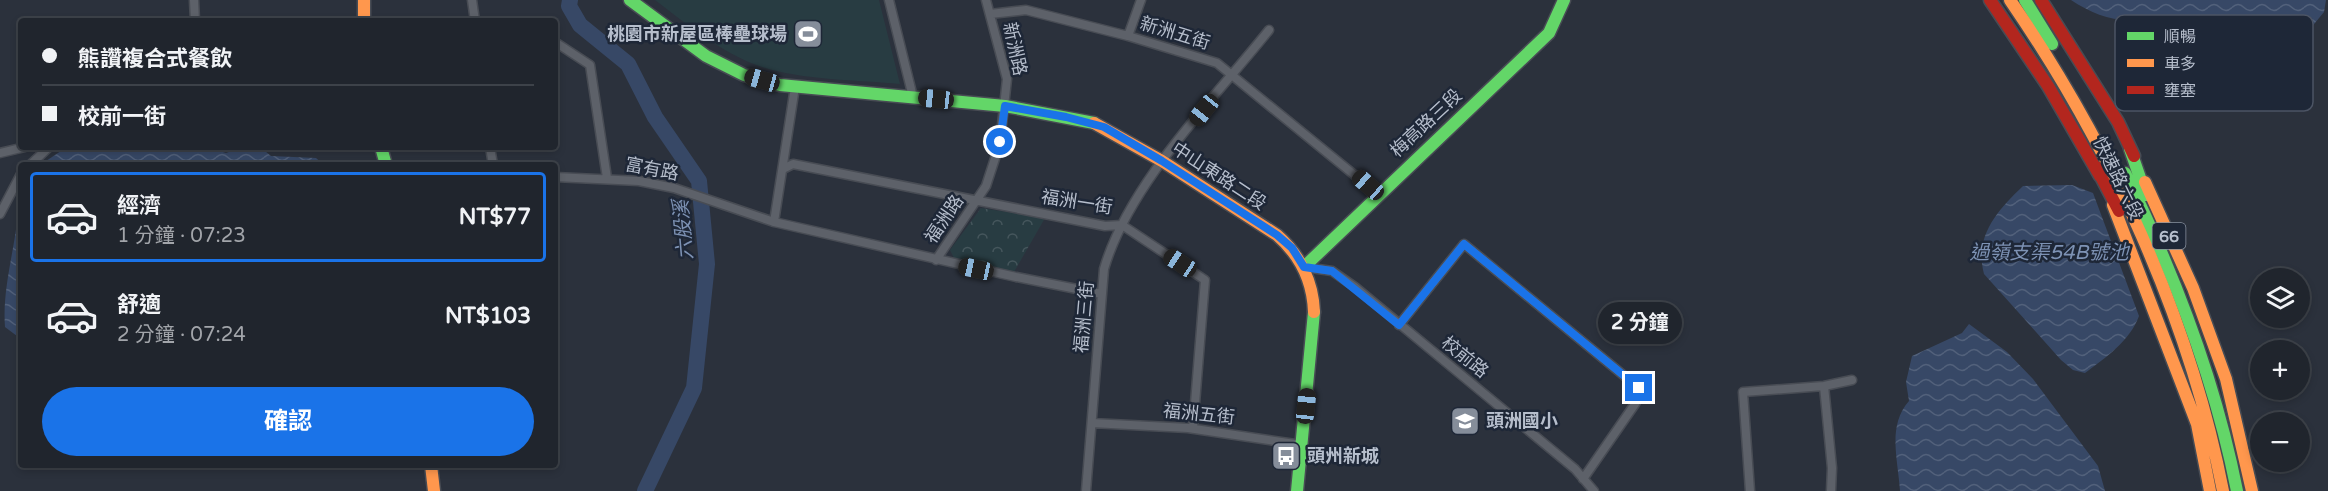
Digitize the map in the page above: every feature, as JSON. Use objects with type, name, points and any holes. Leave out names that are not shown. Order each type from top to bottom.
[{"type":"main road","points":[[364,0],[364,18]]},
{"type":"main road","name":"中山東路二段","points":[[630,0],[706,56],[744,75],[795,87],[1005,106],[1094,123],[1162,161],[1277,235],[1292,248],[1304,267],[1313,290],[1315,323],[1297,491]]},
{"type":"main road","name":"梅高路三段","points":[[1304,267],[1411,162],[1549,33],[1564,0]]},
{"type":"main road","name":"快速路六段","points":[[1990,0],[2049,87],[2096,167],[2130,244],[2197,424],[2210,491]]},
{"type":"main road","name":"66","points":[[2010,0],[2106,158],[2142,235],[2197,381],[2214,441],[2223,491]]},
{"type":"main road","name":"66","points":[[2025,0],[2103,129],[2153,228],[2207,371],[2232,462],[2237,491]]},
{"type":"main road","name":"快速路六段","points":[[2041,0],[2118,122],[2193,288],[2226,379],[2252,491]]},
{"type":"main road","points":[[2130,149],[2180,298]]},
{"type":"main road","points":[[2096,167],[2168,303]]},
{"type":"main road","points":[[431,468],[434,491]]},
{"type":"street","points":[[194,0],[195,18]]},
{"type":"street","points":[[472,0],[475,18]]},
{"type":"street","points":[[889,0],[913,97]]},
{"type":"street","name":"新洲路","points":[[986,0],[1007,79],[1005,106]]},
{"type":"street","points":[[1128,36],[1141,0]]},
{"type":"street","name":"新洲五街","points":[[990,14],[1026,10],[1128,36],[1217,63],[1379,195]]},
{"type":"street","name":"福洲三街","points":[[1086,491],[1104,269],[1112,241],[1162,161],[1269,30]]},
{"type":"street","points":[[558,44],[590,65],[607,178]]},
{"type":"street","points":[[774,222],[795,87]]},
{"type":"street","name":"福洲路","points":[[774,222],[936,260],[986,186],[996,160],[1005,106]]},
{"type":"street","points":[[0,153],[18,149]]},
{"type":"street","points":[[33,162],[46,150]]},
{"type":"street","name":"福洲一街","points":[[783,169],[793,164],[1105,226],[1122,225],[1205,280],[1193,428]]},
{"type":"street","name":"富有路","points":[[558,177],[607,178],[674,188],[774,222]]},
{"type":"street","points":[[0,214],[18,180]]},
{"type":"street","points":[[1399,325],[1464,244],[1632,381],[1641,392],[1592,470],[1583,479]]},
{"type":"street","points":[[936,260],[1102,294]]},
{"type":"street","name":"校前路","points":[[1304,267],[1332,271],[1575,469],[1594,491]]},
{"type":"street","points":[[1750,491],[1743,392],[1824,386],[1852,380]]},
{"type":"street","points":[[1824,386],[1832,468],[1831,491]]},
{"type":"street","name":"福洲五街","points":[[1092,423],[1193,428],[1302,445]]},
{"type":"green space","points":[[655,0],[879,0],[900,84],[810,77],[759,66],[718,46]]},
{"type":"green space","points":[[981,208],[1045,218],[1014,272],[956,262],[950,250]]},
{"type":"water","points":[[2071,0],[2326,0],[2324,12],[2313,25],[2313,15],[2115,15],[2115,18],[2086,9]]},
{"type":"water","points":[[62,150],[216,150],[226,153],[234,150],[264,150],[271,156],[316,158],[321,162],[44,162]]},
{"type":"water","name":"過嶺支渠54B號池","points":[[2072,185],[2093,193],[2139,316],[2123,341],[2085,373],[2073,370],[2061,360],[1984,274],[1982,260],[1982,248],[1990,225],[2023,186]]},
{"type":"water","points":[[18,209],[18,337],[5,327],[7,283]]},
{"type":"water","points":[[1969,324],[2007,352],[2033,379],[2098,466],[2105,491],[1900,491],[1896,432],[1902,411],[1909,401],[1906,382],[1912,356],[1962,333]]},
{"type":"waterway","name":"六股溪","points":[[570,0],[569,6],[580,25],[628,64],[655,117],[699,181],[707,264],[694,388],[645,491]]},
{"type":"traffic: fast","points":[[630,0],[706,56],[744,75],[780,85],[1005,106],[1094,123]]},
{"type":"traffic: fast","points":[[1304,267],[1549,33],[1564,0]]},
{"type":"traffic: fast","points":[[2025,0],[2052,44]]},
{"type":"traffic: fast","points":[[2130,149],[2146,195]]},
{"type":"traffic: fast","points":[[382,150],[385,162]]},
{"type":"traffic: fast","points":[[2125,173],[2192,328],[2217,408],[2237,491]]},
{"type":"traffic: fast","points":[[1297,491],[1314,312]]},
{"type":"traffic: slow","points":[[364,0],[364,18]]},
{"type":"traffic: slow","points":[[2010,0],[2081,114],[2141,235],[2167,297],[2189,361],[2208,426],[2223,491]]},
{"type":"traffic: slow","points":[[1094,123],[1162,161],[1277,235],[1299,260],[1304,270],[1311,290],[1314,312]]},
{"type":"traffic: slow","points":[[2145,182],[2193,288],[2226,379],[2252,491]]},
{"type":"traffic: slow","points":[[2113,205],[2197,424],[2210,491]]},
{"type":"traffic: slow","points":[[431,468],[434,491]]},
{"type":"traffic: jam","points":[[1990,0],[2048,86],[2100,176]]},
{"type":"traffic: jam","points":[[2041,0],[2118,122],[2134,156]]},
{"type":"traffic: jam","points":[[2096,167],[2119,211]]},
{"type":"place","name":"桃園市新屋區棒壘球場","points":[[808,34]]},
{"type":"place","name":"頭洲國小","points":[[1465,421]]},
{"type":"place","name":"頭州新城","points":[[1286,456]]},
{"type":"route","points":[[1000,142],[1005,106],[1066,117],[1104,127],[1162,161],[1277,235],[1292,248],[1304,267],[1332,271],[1355,287],[1399,325],[1464,244],[1639,388]]}]
